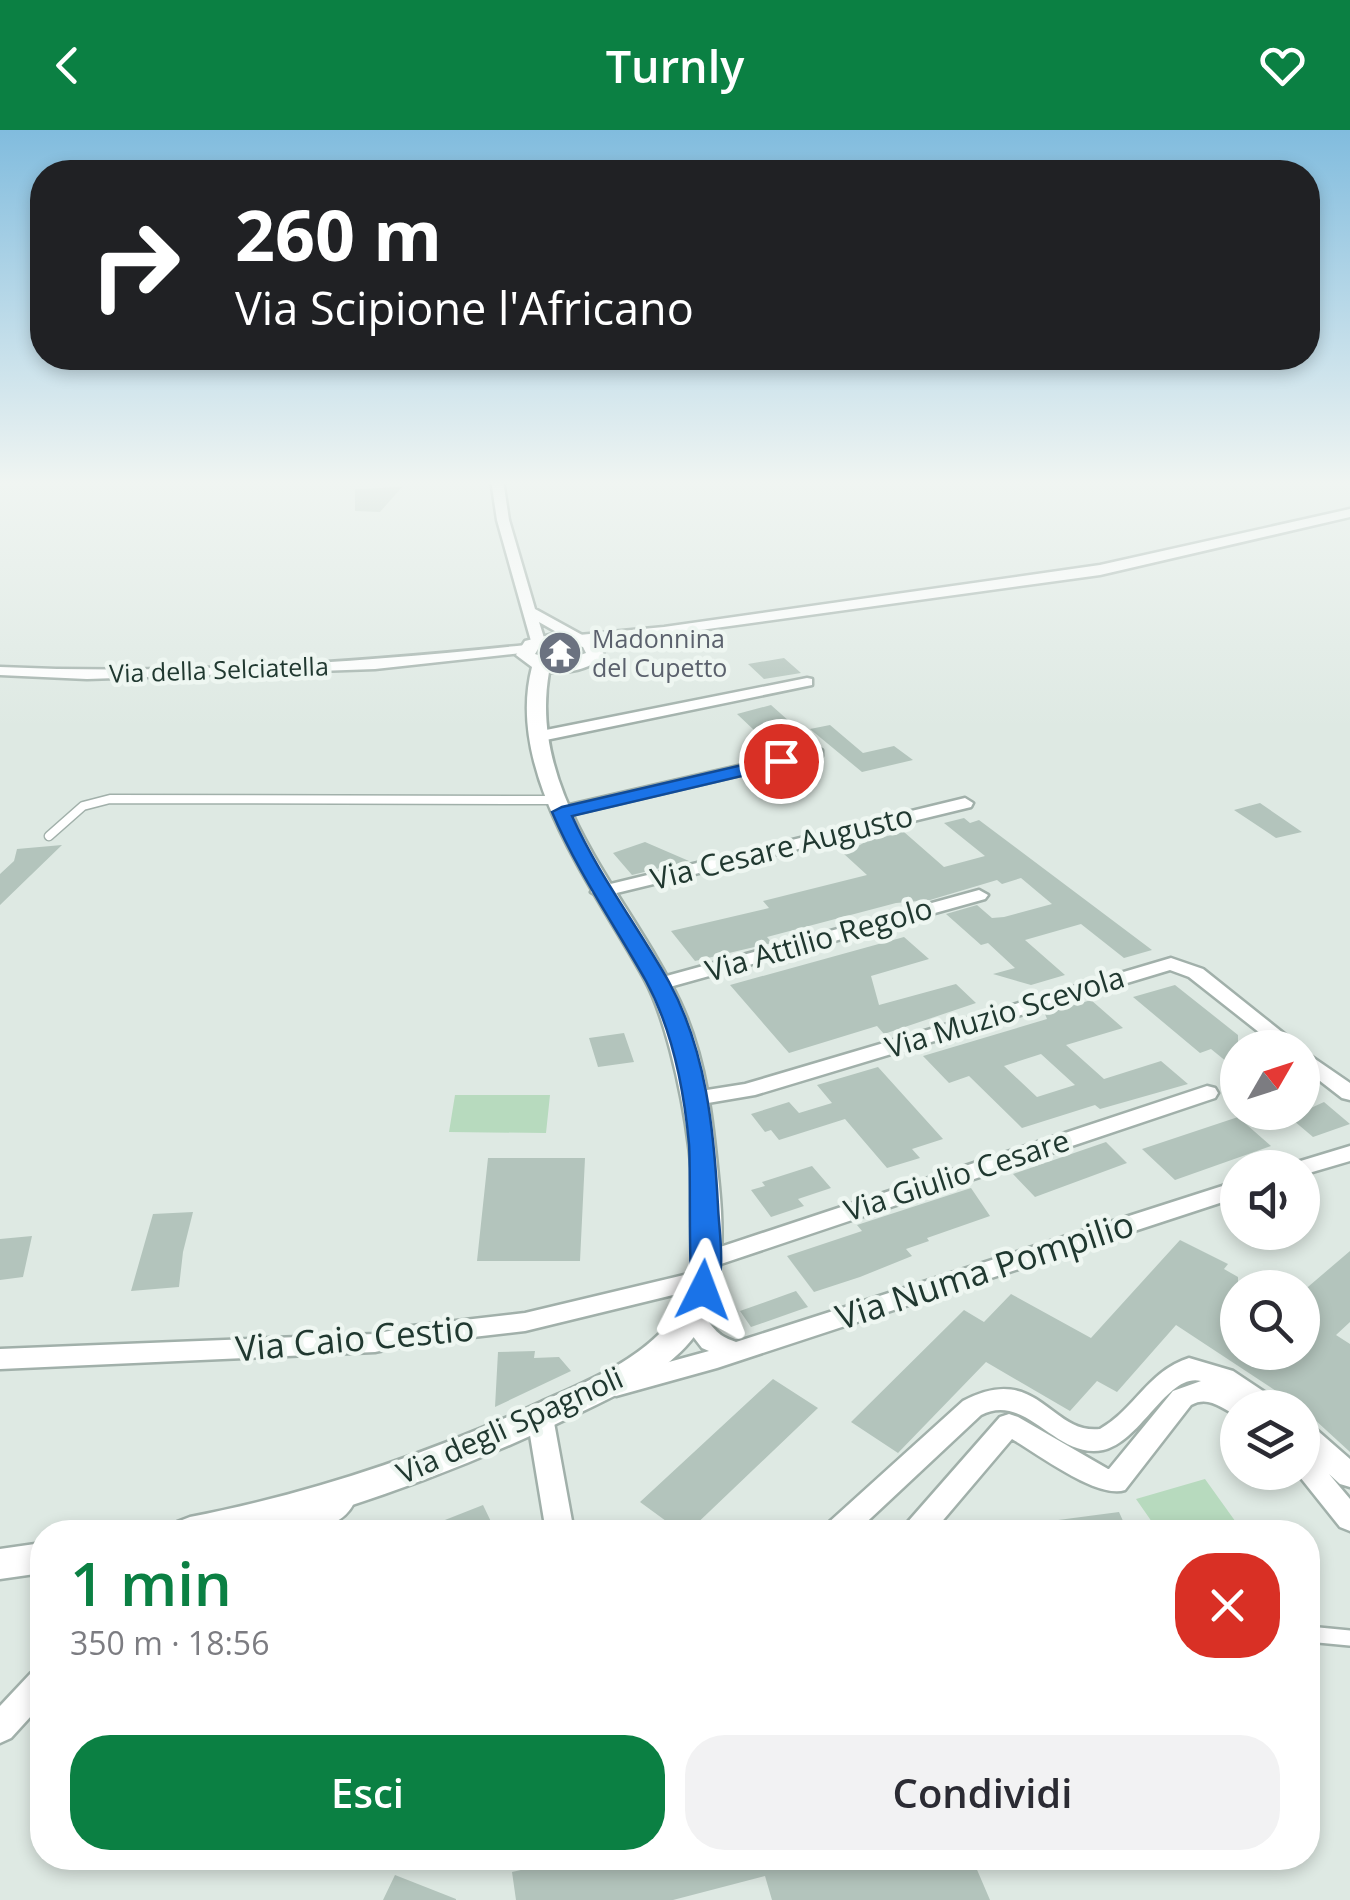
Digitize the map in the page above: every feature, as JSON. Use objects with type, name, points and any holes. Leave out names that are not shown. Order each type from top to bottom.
[{"type":"street","points":[[515,563],[535,654]]},
{"type":"street","points":[[535,654],[580,639],[664,632],[1130,563]]},
{"type":"street","points":[[528,611],[594,646],[590,658],[562,678],[540,730]]},
{"type":"street","points":[[535,654],[565,666],[664,632]]},
{"type":"street","name":"Via della Selciatella","points":[[0,672],[103,675],[535,654]]},
{"type":"street","name":"Via degli Spagnoli","points":[[311,1520],[355,1494],[540,1418],[648,1362],[690,1318],[706,1269],[696,1098],[681,1038],[659,984],[600,892],[559,806],[540,730],[535,654]]},
{"type":"street","points":[[540,730],[807,682]]},
{"type":"street","points":[[559,806],[816,753]]},
{"type":"street","name":"Via Cesare Augusto","points":[[600,892],[964,803]]},
{"type":"street","name":"Via Attilio Regolo","points":[[659,984],[978,895]]},
{"type":"street","name":"Via Muzio Scevola","points":[[696,1098],[748,1090],[1172,964],[1196,973],[1269,1030]]},
{"type":"street","points":[[1320,1070],[1350,1093]]},
{"type":"street","name":"Via Giulio Cesare","points":[[706,1269],[1207,1093]]},
{"type":"street","points":[[1320,1162],[1350,1153]]},
{"type":"street","name":"Via Numa Pompilio","points":[[604,1388],[661,1376],[1220,1195]]},
{"type":"street","name":"Via Caio Cestio","points":[[0,1359],[374,1343],[412,1334],[525,1322],[706,1269]]},
{"type":"street","points":[[690,1318],[711,1341],[733,1352]]},
{"type":"street","points":[[850,1520],[972,1408],[989,1399],[1022,1402],[1072,1434],[1096,1442],[1114,1436],[1165,1380],[1190,1368],[1224,1378],[1242,1390]]},
{"type":"street","points":[[926,1520],[1009,1424],[1099,1478],[1115,1482],[1182,1398],[1192,1391],[1220,1394]]},
{"type":"street","points":[[540,1418],[558,1520]]},
{"type":"street","points":[[1320,1448],[1350,1476]]},
{"type":"street","points":[[1320,1482],[1350,1519]]},
{"type":"street","points":[[255,1520],[355,1494]]},
{"type":"street","points":[[0,1564],[30,1560]]},
{"type":"street","points":[[0,1728],[30,1696]]},
{"type":"lane","points":[[49,836],[83,806],[110,799],[559,806]]},
{"type":"lane","points":[[1320,1635],[1350,1638]]},
{"type":"green space","points":[[455,1095],[550,1095],[546,1133],[449,1132]]},
{"type":"green space","points":[[1205,1479],[1234,1520],[1151,1520],[1136,1499]]},
{"type":"building","points":[[784,658],[801,673],[764,679],[748,664]]},
{"type":"building","points":[[771,705],[808,738],[771,746],[737,714]]},
{"type":"building","points":[[830,725],[863,753],[894,746],[913,760],[862,772],[810,729]]},
{"type":"building","points":[[1260,803],[1302,832],[1276,838],[1234,810]]},
{"type":"building","points":[[964,818],[970,823],[979,820],[1152,950],[1124,958],[1081,924],[1025,940],[1065,975],[1031,985],[993,974],[1015,968],[988,943],[981,945],[946,914],[977,905],[992,918],[1004,917],[1052,904],[1021,878],[1002,884],[997,880],[930,900],[896,903],[767,937],[772,943],[695,961],[671,931],[769,908],[763,901],[867,875],[844,854],[867,841],[904,832],[944,867],[985,856],[944,823]]},
{"type":"building","points":[[645,842],[689,861],[632,875],[613,853]]},
{"type":"building","points":[[62,845],[0,905],[0,874],[14,861],[17,849]]},
{"type":"building","points":[[904,937],[929,959],[871,976],[879,1005],[956,984],[976,1003],[884,1034],[877,1026],[789,1053],[730,985]]},
{"type":"building","points":[[1175,985],[1232,1030],[1220,1030],[1220,1056],[1211,1049],[1200,1053],[1133,997]]},
{"type":"building","points":[[1091,1000],[1123,1028],[1066,1045],[1104,1079],[1161,1061],[1188,1084],[1100,1109],[1095,1105],[1022,1128],[969,1076],[949,1083],[923,1056],[1047,1019],[1045,1014]],"holes":[[[1041,1054],[1075,1085],[1037,1097],[1004,1066]]]},
{"type":"building","points":[[624,1033],[634,1062],[598,1067],[589,1038]]},
{"type":"building","points":[[878,1067],[943,1139],[912,1149],[920,1158],[887,1168],[845,1119],[779,1140],[771,1130],[765,1132],[751,1114],[789,1102],[799,1113],[832,1103],[817,1085]]},
{"type":"building","points":[[1324,1102],[1350,1124],[1313,1137],[1305,1130],[1320,1130],[1320,1104]]},
{"type":"building","points":[[1220,1123],[1220,1130],[1253,1130],[1271,1146],[1260,1150],[1220,1150],[1220,1164],[1175,1180],[1142,1149]]},
{"type":"building","points":[[1106,1142],[1127,1163],[1035,1197],[1013,1174]]},
{"type":"building","points":[[488,1158],[585,1158],[580,1261],[477,1261]]},
{"type":"building","points":[[812,1166],[831,1188],[798,1199],[804,1206],[771,1217],[751,1190],[765,1186],[762,1182]]},
{"type":"building","points":[[971,1188],[990,1216],[927,1238],[929,1241],[906,1249],[912,1256],[860,1277],[814,1292],[787,1256],[862,1231],[857,1225]]},
{"type":"building","points":[[193,1212],[179,1287],[131,1291],[153,1214]]},
{"type":"building","points":[[32,1236],[23,1277],[0,1280],[0,1239]]},
{"type":"building","points":[[1180,1240],[1228,1264],[1226,1270],[1220,1270],[1220,1354],[1176,1325],[1117,1392],[1097,1381],[1070,1411],[986,1362],[898,1453],[851,1422],[964,1310],[984,1322],[1011,1294],[1091,1338]]},
{"type":"building","points":[[1350,1251],[1350,1322],[1336,1335],[1350,1344],[1350,1452],[1320,1424],[1320,1390],[1275,1390],[1244,1370],[1320,1370],[1320,1277]]},
{"type":"building","points":[[796,1291],[808,1307],[751,1327],[740,1311]]},
{"type":"building","points":[[535,1351],[534,1358],[559,1357],[571,1371],[495,1407],[498,1352]]},
{"type":"building","points":[[773,1379],[818,1408],[701,1520],[665,1520],[640,1502]]},
{"type":"building","points":[[483,1505],[490,1520],[445,1520]]},
{"type":"building","points":[[1119,1512],[1123,1520],[1058,1520]]},
{"type":"building","points":[[977,1870],[990,1900],[772,1900],[765,1876],[673,1900],[516,1900],[512,1872]]},
{"type":"building","points":[[395,1875],[456,1899],[456,1900],[383,1900]]},
{"type":"place","name":"Madonnina del Cupetto","points":[[560,653]]},
{"type":"route","points":[[703,1290],[707,1260],[702,1144],[687,1058],[659,984],[584,865],[562,812],[781,761]]}]
